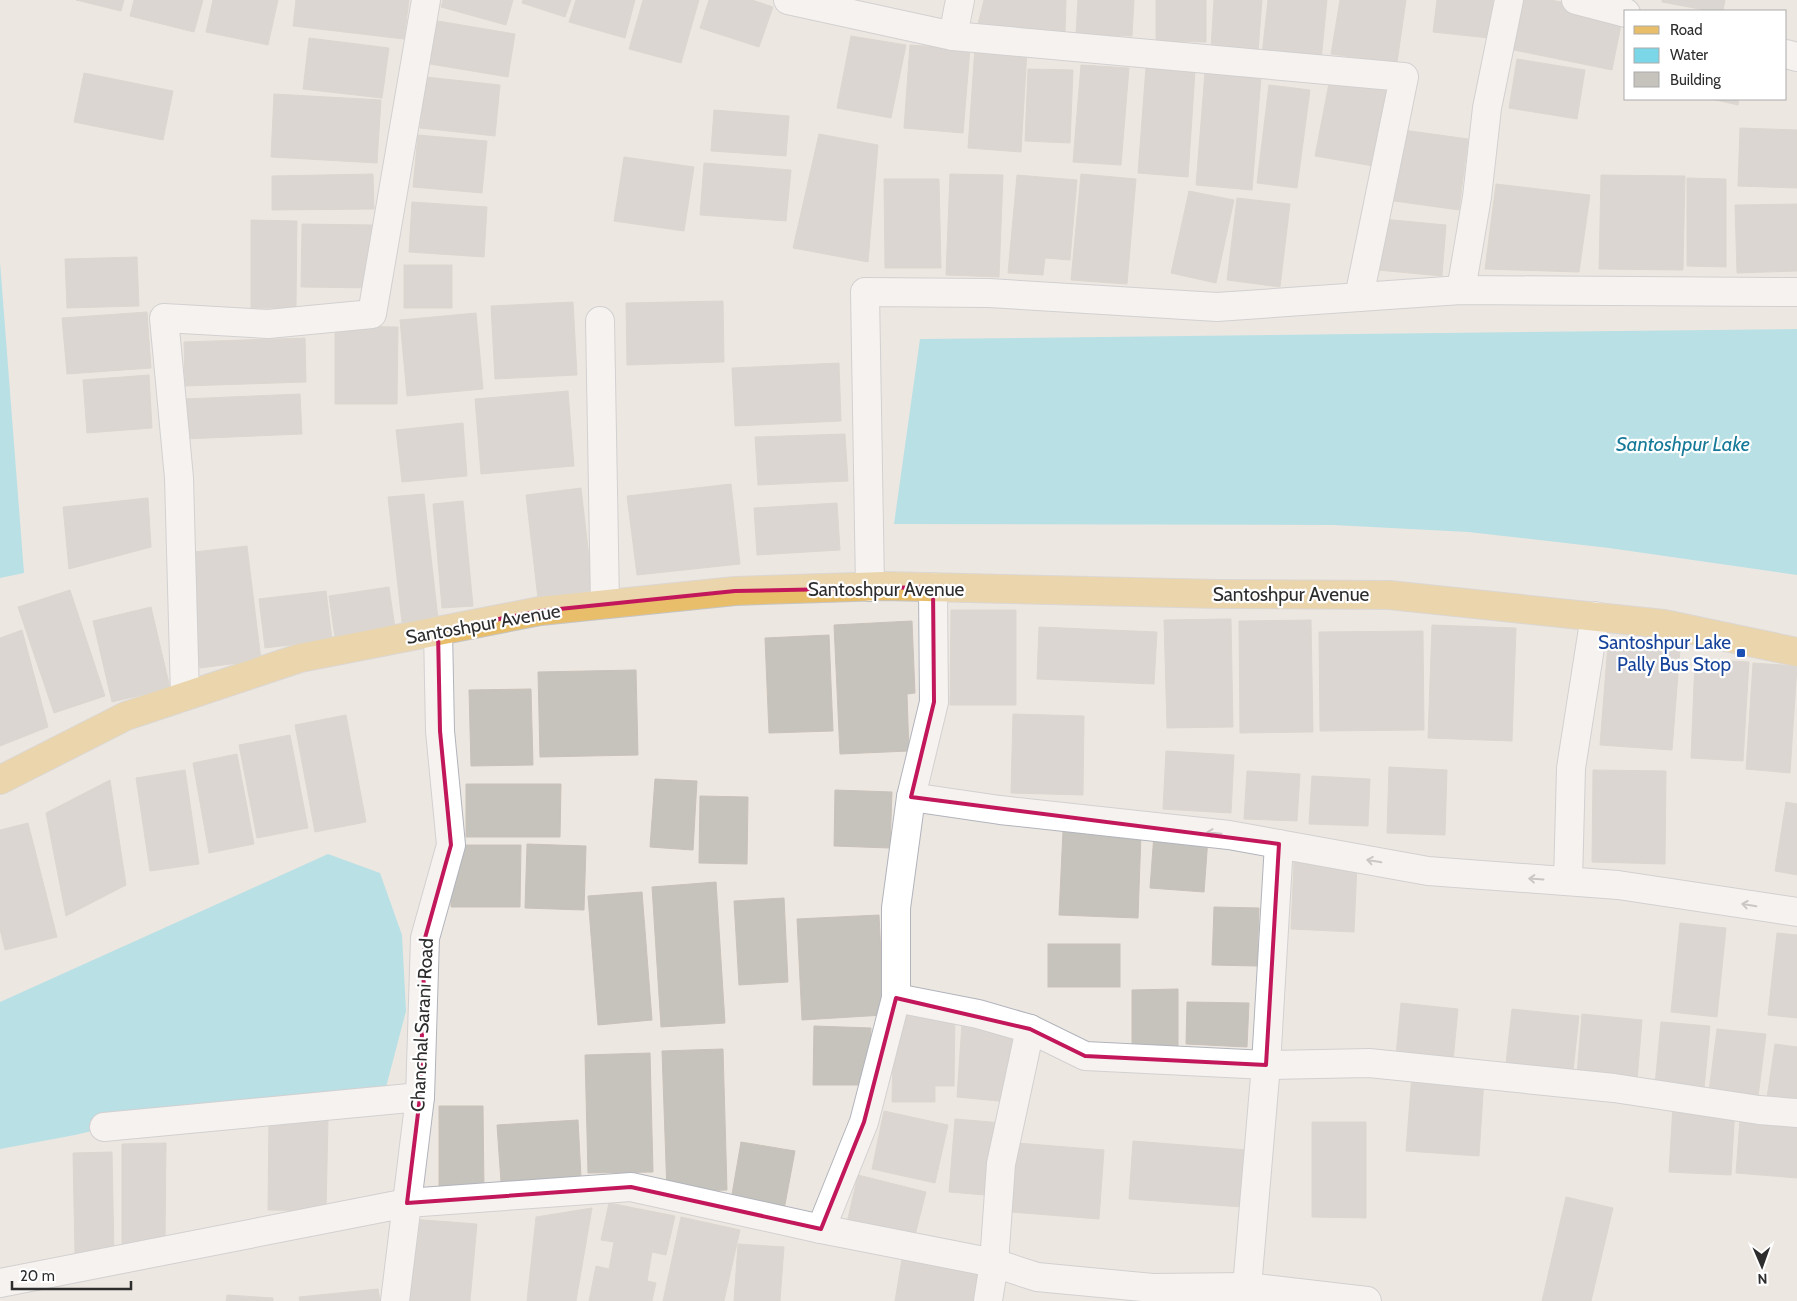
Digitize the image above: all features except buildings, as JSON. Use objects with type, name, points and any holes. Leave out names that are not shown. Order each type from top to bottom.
[{"type":"main road","name":"Santoshpur Avenue","points":[[0,780],[126,716],[300,658],[540,611],[735,591],[933,587],[1219,594],[1389,595],[1664,624],[1797,652]]},
{"type":"street","points":[[185,696],[179,478],[164,318],[268,324],[372,314],[426,0]]},
{"type":"street","points":[[788,0],[953,36],[1404,77],[1359,297]]},
{"type":"street","points":[[953,36],[960,0]]},
{"type":"street","points":[[1461,290],[1476,197],[1487,108],[1509,0]]},
{"type":"street","points":[[1576,0],[1624,12]]},
{"type":"street","points":[[870,587],[865,292],[989,293],[1217,307],[1461,290],[1797,292]]},
{"type":"street","points":[[600,321],[605,604]]},
{"type":"street","points":[[821,1229],[864,1122],[896,998],[896,908],[911,797],[934,702],[933,587]]},
{"type":"street","points":[[1568,882],[1571,768],[1595,616]]},
{"type":"street","name":"Chanchal Sarani Road","points":[[394,1301],[420,1097],[424,938],[451,845],[440,731],[438,631]]},
{"type":"street","points":[[911,797],[1000,810],[1229,835],[1428,871],[1618,885],[1797,912]]},
{"type":"street","points":[[1247,1287],[1266,1065],[1279,844]]},
{"type":"street","points":[[896,998],[978,1014],[1030,1029],[1084,1056],[1266,1065],[1369,1063],[1614,1088],[1759,1110],[1797,1113]]},
{"type":"street","points":[[988,1301],[994,1263],[1001,1164],[1030,1029]]},
{"type":"street","points":[[104,1127],[420,1097]]},
{"type":"street","points":[[0,1283],[407,1203],[630,1187],[821,1229],[994,1263],[1037,1277],[1153,1288],[1247,1287],[1367,1301]]},
{"type":"highlighted area","points":[[933,587],[934,702],[911,797],[1279,844],[1266,1065],[1085,1056],[1030,1029],[896,998],[864,1122],[821,1229],[631,1187],[407,1203],[420,1097],[425,938],[451,845],[440,731],[438,631],[540,611],[735,591]]},
{"type":"water","points":[[0,262],[24,573],[0,578]]},
{"type":"water","name":"Santoshpur Lake","points":[[1797,329],[1797,575],[1609,548],[1468,532],[1333,525],[894,524],[920,339]]},
{"type":"water","points":[[328,854],[380,873],[402,935],[406,1011],[384,1095],[185,1109],[75,1135],[0,1149],[0,1002]]},
{"type":"place","name":"Santoshpur Lake Pally Bus Stop","points":[[1741,653]]}]
